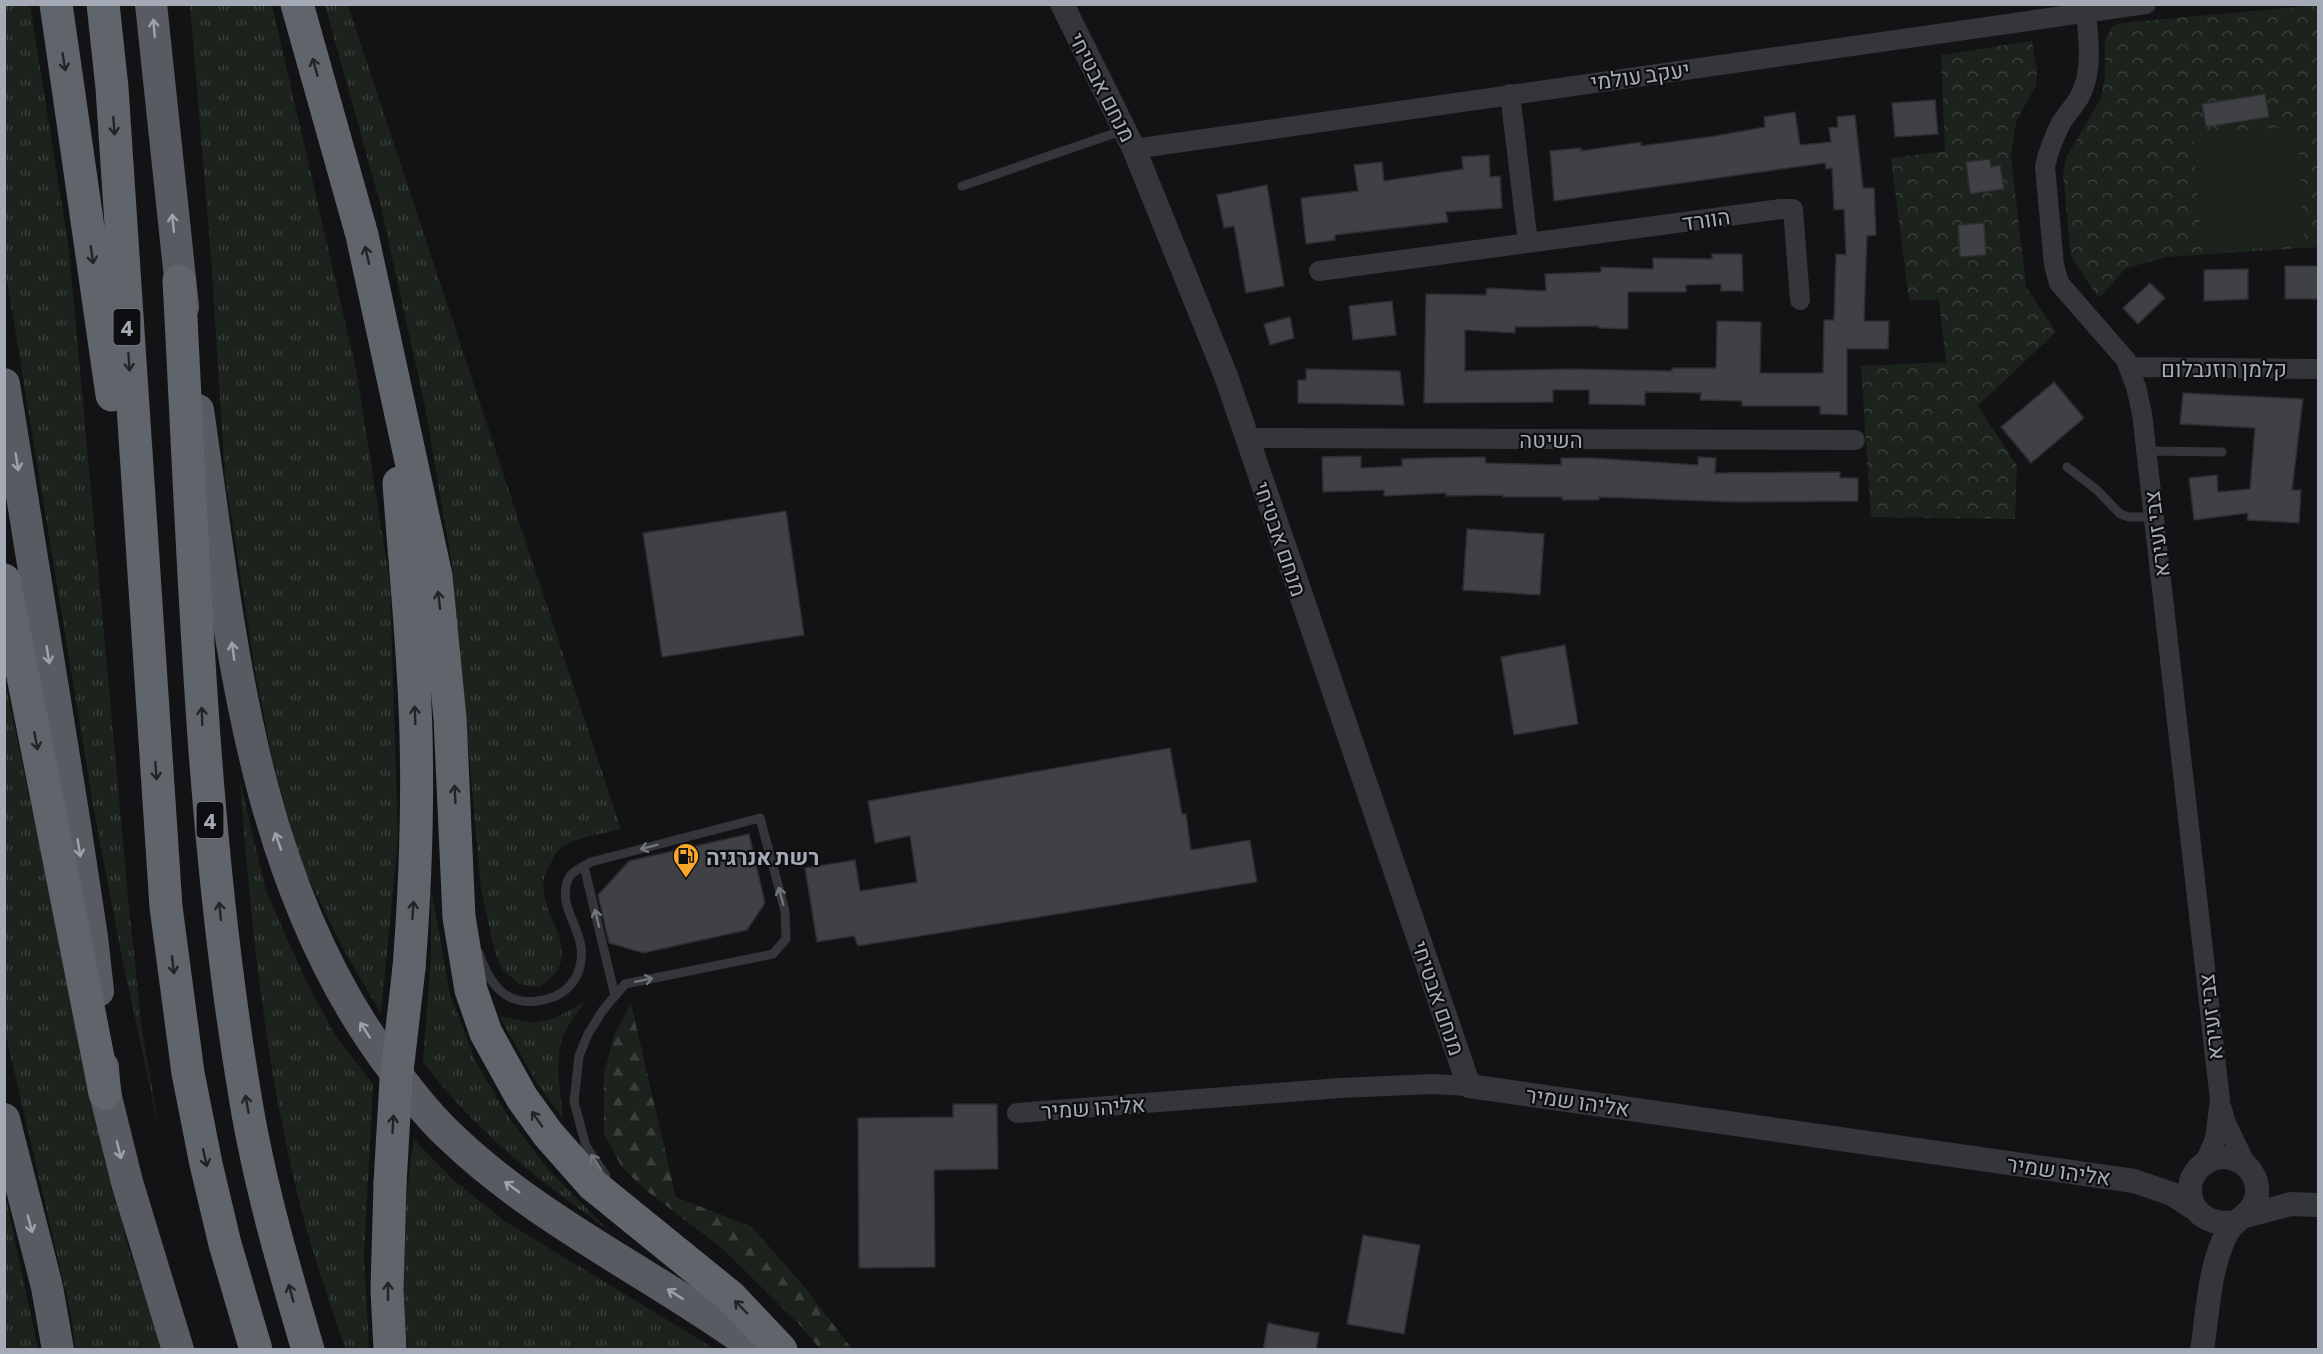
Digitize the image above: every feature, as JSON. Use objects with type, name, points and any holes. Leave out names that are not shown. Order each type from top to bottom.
[{"type":"highway","points":[[56,4],[148,650]]},
{"type":"highway","name":"4","points":[[104,4],[166,907],[188,1073],[206,1164],[225,1244],[256,1350]]},
{"type":"highway","name":"4","points":[[151,4],[179,281],[203,741],[225,956],[246,1105],[283,1265],[308,1350]]},
{"type":"highway","points":[[297,4],[362,235],[436,576],[450,718],[457,830],[459,917],[471,990],[482,1022],[522,1098],[565,1155],[593,1185],[731,1297],[781,1350]]},
{"type":"highway","points":[[179,281],[237,674],[274,833],[322,956],[352,1011],[376,1048],[420,1105],[451,1138],[491,1172],[579,1234],[704,1312],[758,1350]]},
{"type":"highway","points":[[379,312],[390,383],[412,650],[417,831],[409,968],[396,1080],[390,1182],[387,1290],[390,1350]]},
{"type":"highway","points":[[4,384],[92,937],[105,1093]]},
{"type":"highway","points":[[4,580],[105,1093],[128,1182],[178,1350]]},
{"type":"highway","points":[[4,1119],[47,1287],[58,1350]]},
{"type":"street","name":"מנחם אבטיחי","points":[[1062,4],[1130,139],[1193,291],[1247,438],[1469,1086]]},
{"type":"street","name":"יעקב עולמי","points":[[1130,139],[1510,94],[2085,8],[2146,4]]},
{"type":"street","name":"צבי זעירא","points":[[2085,8],[2089,56],[2086,79],[2081,95],[2062,123],[2048,153],[2045,166],[2054,265],[2059,283],[2118,350],[2129,368],[2140,404],[2220,1100],[2226,1123],[2249,1169]]},
{"type":"street","points":[[1510,94],[1528,243]]},
{"type":"street","name":"הוורד","points":[[1319,272],[1793,209],[1800,300]]},
{"type":"street","name":"קלמן רוזנבלום","points":[[2129,368],[2319,369]]},
{"type":"street","name":"השיטה","points":[[1247,438],[1855,440]]},
{"type":"street","name":"אליהו שמיר","points":[[1017,1113],[1340,1088],[1432,1084],[1469,1086],[2134,1181],[2172,1194],[2199,1213]]},
{"type":"street","name":"צבי זעירא","points":[[2201,1166],[2215,1140],[2220,1100]]},
{"type":"street","points":[[2215,1265],[2211,1230],[2191,1200],[2191,1180],[2201,1166],[2226,1157],[2236,1159],[2282,1193],[2312,1204]]},
{"type":"street","name":"אליהו שמיר","points":[[2134,1181],[2176,1177],[2201,1166]]},
{"type":"street","points":[[2202,1350],[2215,1265],[2221,1246],[2256,1200],[2256,1181],[2249,1169]]},
{"type":"street","points":[[2199,1213],[2212,1222],[2223,1224],[2278,1206],[2312,1204]]},
{"type":"lane","points":[[962,186],[1130,139]]},
{"type":"lane","points":[[2146,451],[2222,452]]},
{"type":"lane","points":[[2067,467],[2097,490],[2120,514],[2128,517],[2154,517]]},
{"type":"lane","points":[[477,944],[479,956],[492,983],[507,996],[528,1002],[544,1000],[562,993],[573,982],[582,963],[582,949],[565,896],[567,880],[576,870],[760,818],[785,910],[786,939],[773,954],[625,984],[603,1010],[588,1034],[579,1056],[574,1102],[586,1146],[615,1187]]},
{"type":"lane","points":[[457,830],[469,909]]},
{"type":"lane","points":[[584,866],[615,996]]},
{"type":"lane","points":[[621,1195],[676,1253]]},
{"type":"green space","points":[[4,5],[30,5],[69,250],[129,907],[142,1030],[159,1129],[123,963],[94,811],[5,268]]},
{"type":"green space","points":[[190,5],[272,5],[357,374],[390,584],[398,838],[381,1014],[345,952],[299,859],[271,752],[256,676],[225,476],[211,257]]},
{"type":"green space","points":[[325,5],[348,5],[621,829],[573,841],[561,848],[553,858],[544,878],[544,893],[562,948],[561,961],[555,974],[540,987],[519,984],[502,969],[495,952],[481,889],[452,565],[425,406],[380,203]]},
{"type":"green space","points":[[2318,5],[2318,247],[2167,257],[2126,268],[2099,298],[2071,257],[2063,173],[2067,156],[2101,98],[2105,77],[2105,39],[2112,27],[2121,23]]},
{"type":"green space","points":[[2032,41],[2037,70],[2036,85],[2016,122],[2011,156],[2026,287],[2056,332],[1978,406],[2017,466],[2015,519],[1871,517],[1861,366],[1946,362],[1939,300],[1909,300],[1891,158],[1945,151],[1941,55]]},
{"type":"green space","points":[[2297,126],[2305,245],[2202,253],[2193,134]]},
{"type":"green space","points":[[4,675],[93,1104],[129,1250],[164,1349],[75,1349],[71,1314],[5,1032]]},
{"type":"green space","points":[[240,781],[266,891],[306,981],[335,1035],[373,1084],[364,1256],[369,1349],[345,1349],[306,1228],[292,1173],[262,1006],[249,894]]},
{"type":"green space","points":[[431,889],[450,994],[476,1062],[509,1118],[549,1170],[607,1229],[508,1153],[464,1110],[423,1062],[431,957]]},
{"type":"green space","points":[[585,1002],[565,1032],[559,1052],[563,1119],[537,1083],[499,1016],[533,1023],[555,1018]]},
{"type":"green space","points":[[631,1004],[676,1197],[752,1227],[806,1289],[852,1349],[820,1349],[800,1325],[722,1248],[643,1188],[621,1166],[604,1133],[604,1073],[614,1035]]},
{"type":"green space","points":[[414,1139],[451,1178],[506,1222],[715,1349],[408,1350],[403,1271],[407,1192]]},
{"type":"green space","points":[[5,1193],[38,1349],[5,1349]]},
{"type":"building","points":[[2265,94],[2269,117],[2206,127],[2202,104]]},
{"type":"building","points":[[1935,100],[1938,134],[1895,137],[1892,103]]},
{"type":"building","points":[[1795,112],[1800,145],[1831,142],[1829,128],[1838,127],[1837,117],[1855,115],[1863,188],[1874,188],[1876,235],[1867,236],[1864,321],[1889,321],[1888,349],[1847,349],[1847,415],[1820,414],[1820,406],[1742,406],[1742,401],[1700,400],[1701,393],[1645,392],[1645,405],[1589,404],[1589,390],[1553,390],[1553,402],[1424,403],[1426,294],[1486,295],[1487,288],[1546,291],[1545,274],[1601,272],[1601,267],[1653,269],[1653,258],[1712,259],[1712,254],[1742,254],[1743,291],[1721,291],[1721,284],[1686,285],[1686,292],[1628,292],[1628,329],[1599,328],[1599,326],[1515,327],[1515,333],[1465,330],[1465,371],[1571,369],[1672,371],[1672,368],[1716,368],[1717,321],[1761,322],[1760,373],[1823,373],[1824,320],[1834,320],[1836,254],[1846,255],[1844,209],[1834,210],[1832,168],[1826,169],[1825,163],[1554,201],[1550,151],[1581,148],[1581,151],[1641,142],[1641,146],[1715,136],[1765,127],[1764,117]]},
{"type":"building","points":[[1489,155],[1490,177],[1500,176],[1502,208],[1446,212],[1448,222],[1335,235],[1335,240],[1306,244],[1301,198],[1358,191],[1354,165],[1382,162],[1384,181],[1463,169],[1462,157]]},
{"type":"building","points":[[1990,159],[1991,167],[2000,165],[2004,189],[1970,194],[1966,162]]},
{"type":"building","points":[[1267,185],[1284,286],[1246,293],[1234,226],[1224,228],[1217,195]]},
{"type":"building","points":[[1984,223],[1986,255],[1960,257],[1958,225]]},
{"type":"building","points":[[2285,266],[2319,266],[2319,299],[2285,299]]},
{"type":"building","points":[[2248,269],[2248,299],[2204,301],[2204,270]]},
{"type":"building","points":[[2150,283],[2165,298],[2138,324],[2123,308]]},
{"type":"building","points":[[1392,301],[1396,335],[1353,340],[1349,306]]},
{"type":"building","points":[[1290,317],[1294,338],[1270,345],[1264,324]]},
{"type":"building","points":[[1306,369],[1400,371],[1404,405],[1298,403],[1298,380],[1306,380]]},
{"type":"building","points":[[2054,382],[2084,418],[2031,463],[2001,427]]},
{"type":"building","points":[[2183,393],[2303,399],[2292,490],[2301,490],[2299,523],[2247,520],[2248,513],[2194,520],[2189,478],[2217,475],[2218,492],[2250,489],[2255,428],[2180,424]]},
{"type":"building","points":[[1361,456],[1361,468],[1402,466],[1402,459],[1427,458],[1485,457],[1486,463],[1561,465],[1561,458],[1592,458],[1698,465],[1698,457],[1716,458],[1715,473],[1840,472],[1840,478],[1858,478],[1858,501],[1734,502],[1599,497],[1599,500],[1562,500],[1562,497],[1446,496],[1446,493],[1384,496],[1384,490],[1323,492],[1322,457]]},
{"type":"building","points":[[786,511],[804,635],[662,657],[643,533]]},
{"type":"building","points":[[1467,529],[1544,534],[1540,595],[1463,590]]},
{"type":"building","points":[[1565,645],[1578,724],[1514,735],[1501,657]]},
{"type":"building","points":[[1170,748],[1182,814],[1186,814],[1191,850],[1250,840],[1257,882],[858,946],[854,936],[817,942],[805,868],[855,860],[860,891],[917,882],[910,836],[875,843],[868,801]]},
{"type":"building","name":"רשת אנרגיה","points":[[749,834],[765,903],[747,930],[643,953],[609,943],[598,895],[629,861]]},
{"type":"building","points":[[953,1104],[997,1104],[998,1169],[934,1170],[935,1267],[859,1268],[858,1118],[953,1117]]},
{"type":"building","points":[[1363,1235],[1420,1245],[1404,1334],[1347,1324]]},
{"type":"building","points":[[1268,1323],[1319,1333],[1316,1350],[1263,1350]]},
{"type":"place","name":"רשת אנרגיה","points":[[686,879]]}]
